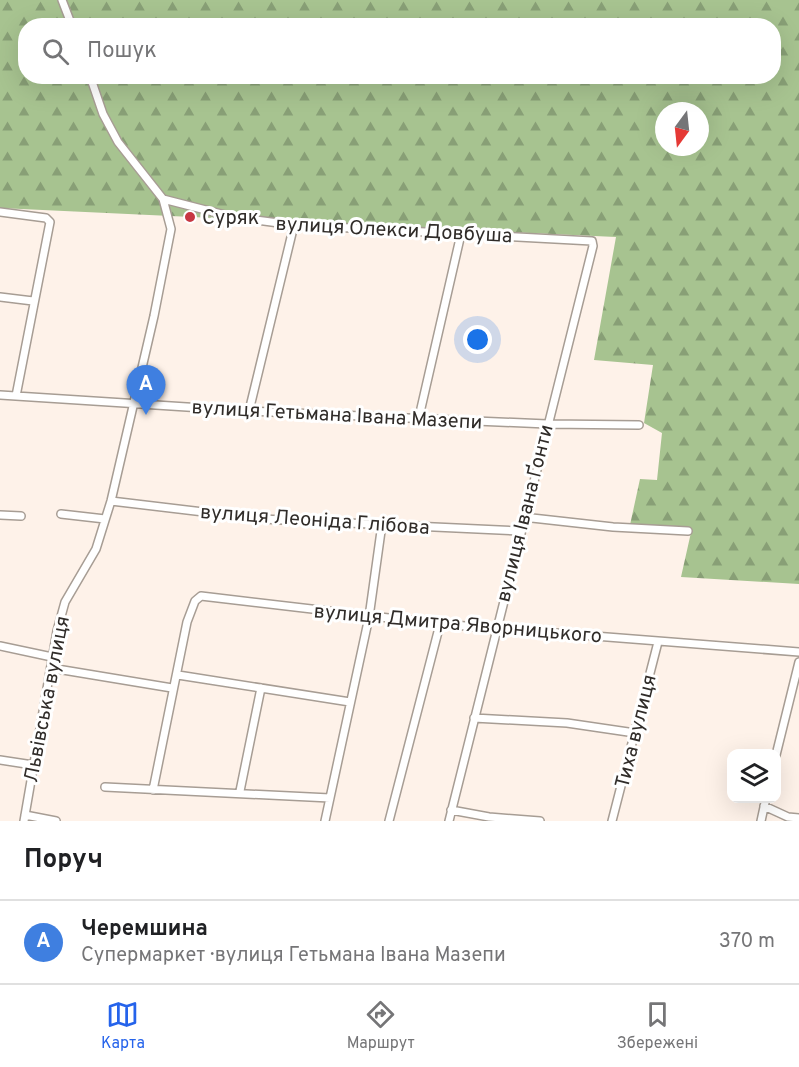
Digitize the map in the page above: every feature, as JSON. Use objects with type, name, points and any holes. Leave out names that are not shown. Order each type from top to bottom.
[{"type":"street","points":[[62,0],[69,18]]},
{"type":"street","points":[[93,84],[103,114],[118,141],[163,199]]},
{"type":"street","name":"вулиця Олекси Довбуша","points":[[163,199],[233,217],[294,225],[592,241]]},
{"type":"street","name":"Львівська вулиця","points":[[24,818],[52,657],[65,602],[96,549],[111,501],[134,405],[169,245],[170,221],[163,199]]},
{"type":"street","points":[[0,212],[46,218],[50,222],[16,396]]},
{"type":"street","points":[[249,411],[294,225]]},
{"type":"street","points":[[418,417],[461,234]]},
{"type":"street","name":"вулиця Івана Ґонти","points":[[448,821],[519,531],[593,246],[592,241]]},
{"type":"street","points":[[0,297],[33,301]]},
{"type":"street","name":"вулиця Гетьмана Івана Мазепи","points":[[0,395],[249,411],[547,424],[639,424]]},
{"type":"street","name":"вулиця Леоніда Глібова","points":[[111,501],[262,519],[519,531]]},
{"type":"street","points":[[60,514],[105,519]]},
{"type":"street","points":[[0,515],[21,516]]},
{"type":"street","points":[[524,517],[612,527],[688,531]]},
{"type":"street","points":[[325,821],[369,616],[382,524]]},
{"type":"street","name":"вулиця Дмитра Яворницького","points":[[178,675],[187,622],[195,601],[201,596],[440,624],[799,652]]},
{"type":"street","points":[[389,821],[440,624]]},
{"type":"street","name":"Тиха вулиця","points":[[612,821],[658,642]]},
{"type":"street","points":[[0,646],[52,657]]},
{"type":"street","points":[[778,749],[799,662]]},
{"type":"street","points":[[51,668],[172,688]]},
{"type":"street","points":[[153,790],[172,688],[178,675],[350,702]]},
{"type":"street","points":[[240,792],[261,688]]},
{"type":"street","points":[[474,718],[567,723],[635,733]]},
{"type":"street","points":[[0,760],[33,765]]},
{"type":"street","points":[[105,787],[330,798]]},
{"type":"street","points":[[761,821],[765,803]]},
{"type":"street","points":[[767,803],[788,817],[799,818]]},
{"type":"street","points":[[451,810],[489,817],[540,821]]},
{"type":"street","points":[[489,817],[497,821]]},
{"type":"street","points":[[24,818],[56,821]]},
{"type":"green space","points":[[0,0],[799,0],[799,584],[681,577],[692,528],[630,525],[640,479],[657,480],[662,433],[644,423],[653,365],[594,360],[616,237],[0,208]]},
{"type":"place","name":"Суряк","points":[[190,217]]},
{"type":"place","name":"Черемшина","points":[[146,415]]}]
